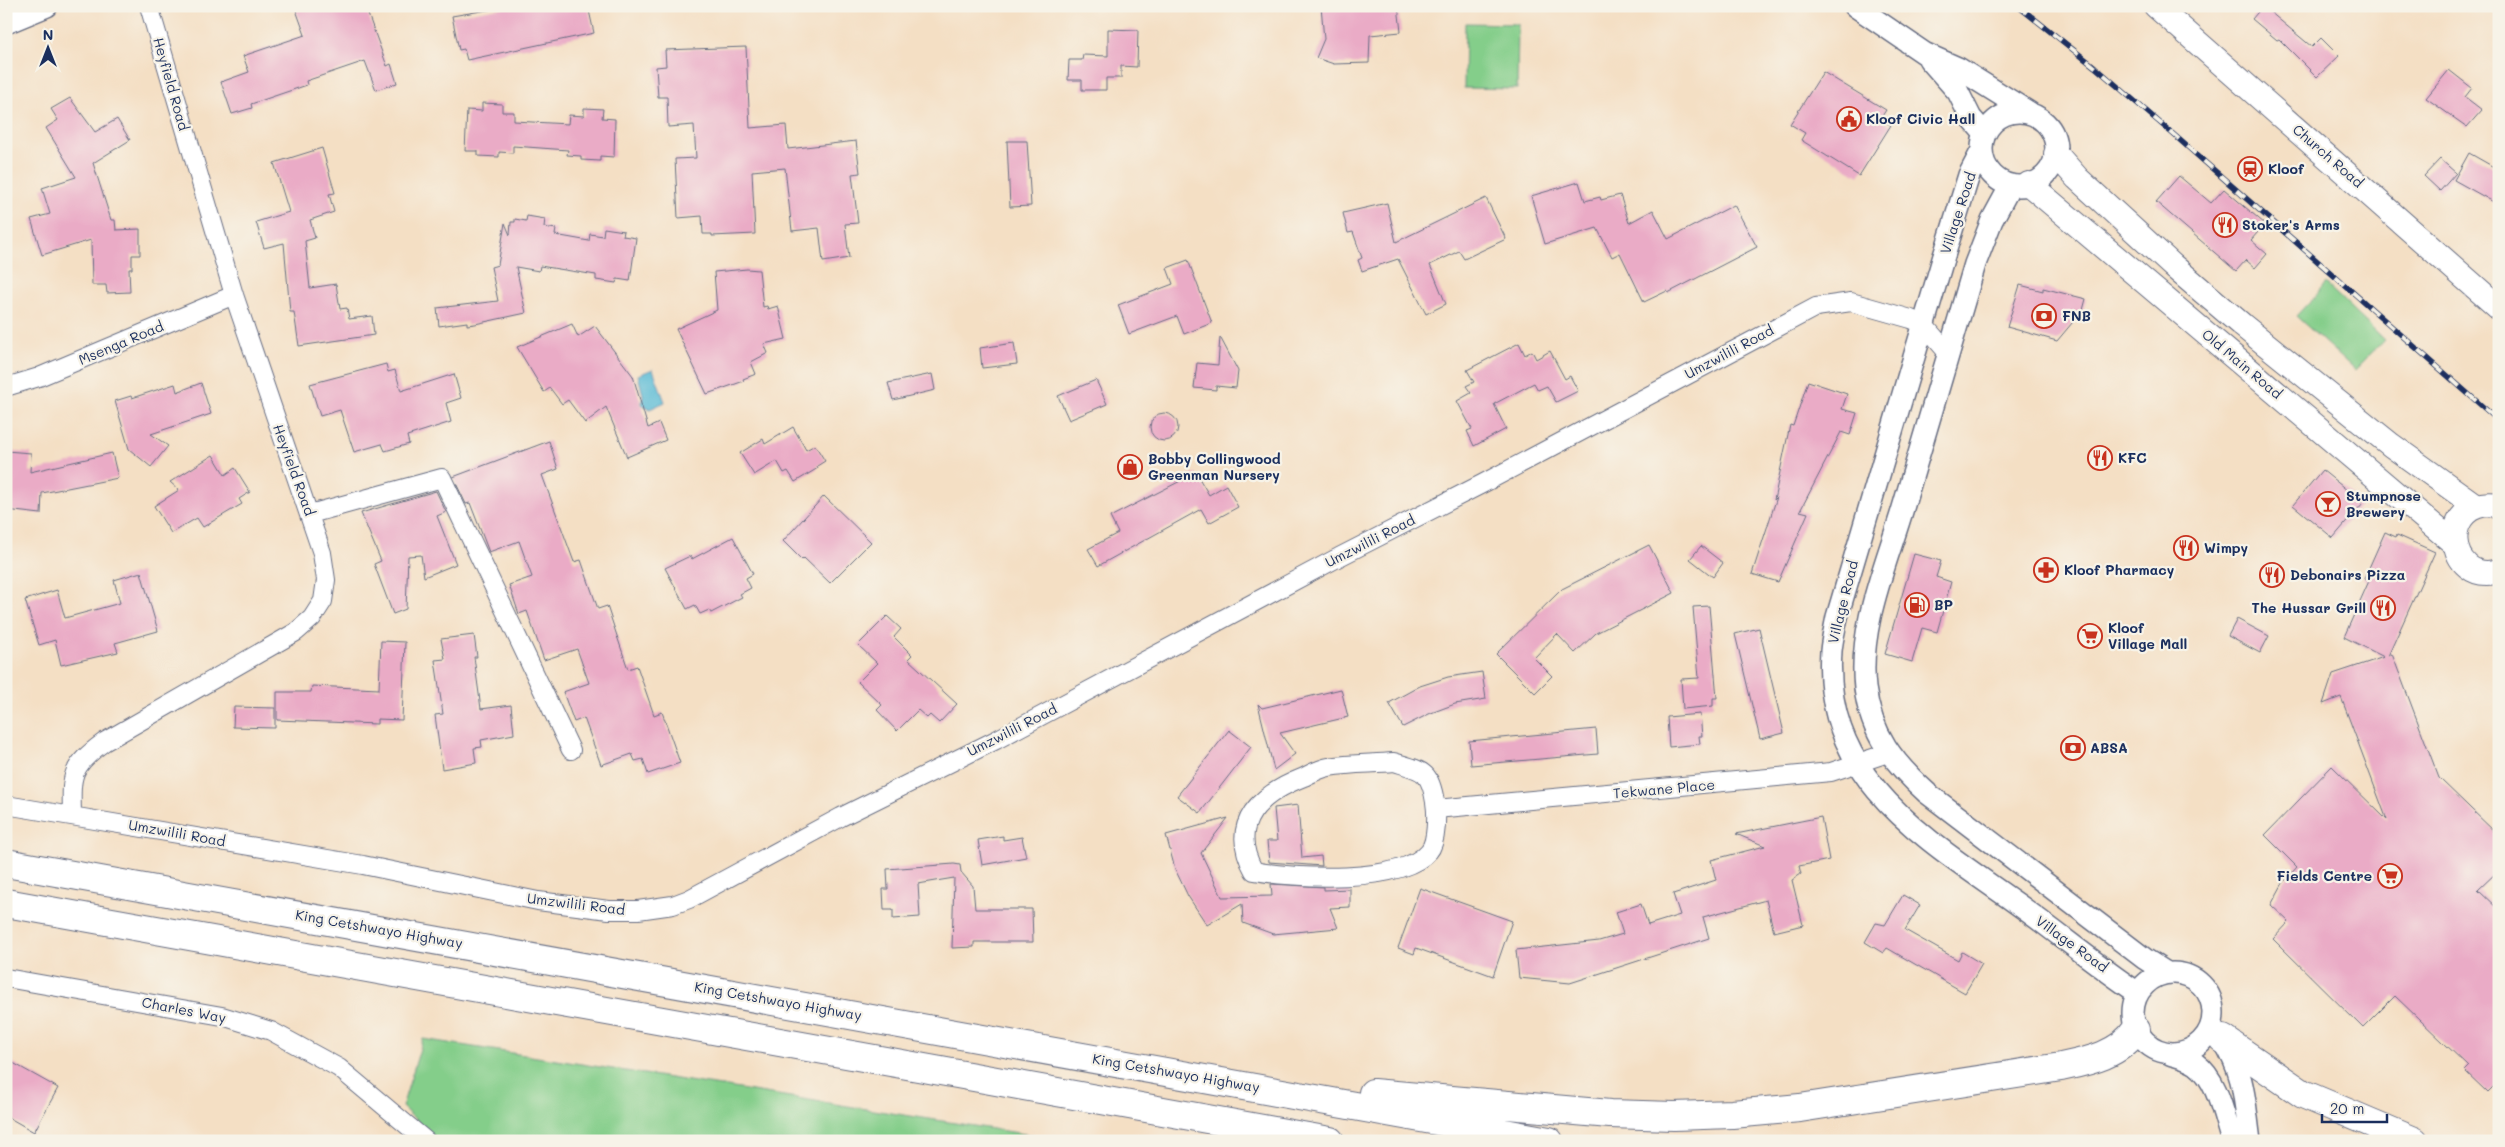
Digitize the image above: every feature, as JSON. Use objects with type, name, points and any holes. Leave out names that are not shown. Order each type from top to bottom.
[{"type":"highway","name":"King Cetshwayo Highway","points":[[6,863],[1549,1141]]},
{"type":"highway","points":[[6,904],[1330,1141]]},
{"type":"highway","points":[[1190,1076],[1610,1114],[1732,1114],[1800,1108],[2061,1067],[2103,1057],[2125,1043],[2136,1030]]},
{"type":"highway","points":[[2217,1033],[2303,1094],[2414,1141]]},
{"type":"main road","name":"Church Road","points":[[2156,6],[2499,308]]},
{"type":"main road","points":[[2056,154],[2077,178],[2172,266],[2249,331],[2391,445],[2487,506]]},
{"type":"main road","name":"Old Main Road","points":[[2020,184],[2454,543],[2457,553],[2472,569],[2497,574]]},
{"type":"main road","points":[[2454,543],[2455,531],[2459,521],[2466,512],[2487,506]]},
{"type":"street","points":[[6,23],[47,6]]},
{"type":"street","name":"Heyfield Road","points":[[72,816],[72,780],[82,760],[95,749],[296,632],[312,618],[322,601],[326,580],[322,553],[310,514],[234,295],[149,6]]},
{"type":"street","points":[[1855,6],[1924,53],[1958,68],[2048,125],[2056,144],[2056,154],[2047,173],[2020,184],[1992,220],[1983,242],[1880,581],[1865,648],[1865,690],[1873,720],[1888,753],[1900,768],[1927,793],[2145,959],[2167,973]]},
{"type":"street","points":[[1924,53],[1958,92],[1983,142],[1988,168],[1994,176],[2020,184]]},
{"type":"street","points":[[1983,142],[1999,117],[2020,111],[2030,113]]},
{"type":"street","name":"Village Road","points":[[1983,142],[1969,175],[1923,324],[1837,617],[1831,651],[1833,691],[1838,716],[1857,765],[1887,802],[1937,846],[2138,993]]},
{"type":"street","name":"Msenga Road","points":[[6,387],[39,377],[234,295]]},
{"type":"street","name":"Umzwilili Road","points":[[6,805],[354,863],[538,901],[610,910],[638,910],[673,905],[690,898],[841,817],[996,740],[1341,556],[1482,484],[1816,307],[1851,302],[1923,324]]},
{"type":"street","points":[[1923,324],[1948,353]]},
{"type":"street","points":[[310,514],[442,478],[571,750]]},
{"type":"street","name":"Tekwane Place","points":[[1436,809],[1831,772],[1857,765],[1888,753]]},
{"type":"street","points":[[1394,762],[1421,770],[1432,783],[1436,809],[1436,824],[1431,849],[1417,861],[1398,868],[1357,877],[1278,875],[1254,871],[1246,857],[1243,840],[1251,812],[1279,787],[1328,767],[1394,762]]},
{"type":"street","points":[[2232,1141],[2217,1096],[2201,1069],[2188,1060],[2150,1046],[2136,1030],[2132,1018],[2133,1005],[2138,993],[2150,980],[2167,973],[2183,974],[2193,978],[2208,992],[2217,1033],[2234,1058],[2242,1078],[2250,1141]]},
{"type":"street","name":"Charles Way","points":[[6,978],[222,1016],[271,1031],[328,1061],[349,1076],[426,1141]]},
{"type":"street","points":[[2170,1054],[2181,1053],[2217,1033]]},
{"type":"green space","points":[[1465,23],[1518,24],[1517,89],[1464,88]]},
{"type":"green space","points":[[2326,284],[2384,340],[2355,370],[2296,316]]},
{"type":"green space","points":[[423,1039],[1069,1141],[439,1141],[402,1107]]},
{"type":"water","points":[[653,369],[665,402],[650,409],[642,404],[643,395],[638,375]]},
{"type":"building","points":[[305,6],[365,6],[387,66],[391,64],[397,83],[376,90],[365,61],[306,81],[307,85],[251,104],[252,108],[232,114],[221,82],[249,72],[243,56],[305,35],[296,10]]},
{"type":"building","points":[[511,6],[588,6],[594,33],[467,60],[464,49],[459,50],[452,16]]},
{"type":"building","points":[[1321,6],[1398,6],[1401,32],[1370,35],[1369,63],[1334,64],[1316,58],[1324,39]]},
{"type":"building","points":[[2263,6],[2312,47],[2321,38],[2339,56],[2317,77],[2279,39],[2277,40],[2252,19]]},
{"type":"building","points":[[1108,29],[1138,30],[1137,67],[1121,66],[1121,78],[1106,78],[1106,90],[1082,90],[1082,80],[1068,80],[1069,60],[1082,60],[1083,55],[1108,56]]},
{"type":"building","points":[[746,47],[750,128],[786,125],[788,149],[856,141],[860,173],[852,174],[858,223],[845,224],[849,258],[823,262],[819,228],[792,231],[785,168],[752,171],[755,234],[712,236],[712,234],[703,234],[702,216],[678,218],[675,159],[696,158],[694,125],[668,127],[667,97],[658,97],[656,67],[666,66],[665,50]]},
{"type":"building","points":[[2449,70],[2472,88],[2465,97],[2482,110],[2467,127],[2426,98]]},
{"type":"building","points":[[1823,72],[1886,110],[1880,119],[1891,125],[1859,176],[1801,140],[1805,133],[1790,124]]},
{"type":"building","points":[[70,98],[95,132],[117,119],[130,140],[93,163],[111,220],[115,220],[116,230],[140,229],[140,255],[132,255],[132,269],[129,269],[130,292],[107,293],[106,285],[92,285],[91,240],[42,255],[31,219],[50,214],[42,188],[76,177],[46,128],[58,120],[51,109]]},
{"type":"building","points":[[482,103],[502,104],[502,112],[514,112],[514,121],[568,124],[569,115],[584,116],[584,108],[603,109],[602,118],[615,119],[614,157],[600,156],[600,161],[581,160],[581,156],[567,155],[568,150],[513,146],[513,153],[499,152],[499,157],[478,156],[478,151],[465,151],[467,110],[482,111]]},
{"type":"building","points":[[1007,141],[1027,141],[1031,206],[1010,207]]},
{"type":"building","points":[[322,148],[335,193],[329,194],[334,212],[310,220],[315,238],[305,241],[310,288],[336,284],[340,309],[347,308],[349,319],[372,316],[374,335],[299,346],[294,312],[290,312],[284,243],[264,248],[256,222],[289,212],[274,163]]},
{"type":"building","points":[[2469,153],[2499,170],[2499,205],[2454,180]]},
{"type":"building","points":[[2440,159],[2456,173],[2440,191],[2424,176]]},
{"type":"building","points":[[2179,176],[2211,203],[2224,189],[2265,224],[2251,240],[2267,254],[2255,268],[2246,260],[2236,271],[2156,202]]},
{"type":"building","points":[[1579,182],[1585,201],[1600,197],[1601,200],[1620,195],[1629,223],[1653,210],[1668,239],[1734,205],[1757,247],[1668,293],[1667,291],[1644,302],[1620,253],[1612,257],[1597,228],[1545,244],[1531,196]]},
{"type":"building","points":[[1486,198],[1506,239],[1464,259],[1459,251],[1430,265],[1446,304],[1426,314],[1398,259],[1362,271],[1358,260],[1362,258],[1353,232],[1348,233],[1343,213],[1387,203],[1396,242]]},
{"type":"building","points":[[527,216],[545,219],[544,227],[556,229],[555,235],[589,241],[590,234],[603,236],[604,228],[624,231],[623,236],[636,238],[630,281],[617,279],[616,283],[596,280],[596,275],[540,266],[539,271],[516,267],[526,313],[475,324],[467,325],[467,322],[439,326],[437,308],[498,301],[491,267],[498,265],[505,223],[510,235],[511,222],[515,222],[515,219],[526,221]]},
{"type":"building","points":[[1188,260],[1212,323],[1184,334],[1177,316],[1129,334],[1118,305],[1173,284],[1167,268]]},
{"type":"building","points":[[747,269],[759,270],[763,307],[767,306],[768,309],[778,306],[786,339],[764,344],[768,353],[751,362],[756,374],[743,379],[744,381],[707,394],[676,329],[717,310],[714,272]]},
{"type":"building","name":"FNB","points":[[2020,285],[2043,291],[2043,288],[2086,299],[2083,310],[2057,341],[2007,327]]},
{"type":"building","points":[[572,324],[578,337],[595,326],[633,376],[648,428],[659,423],[666,440],[627,457],[606,407],[585,423],[568,400],[562,404],[550,388],[544,392],[517,347]]},
{"type":"building","points":[[1220,337],[1238,371],[1236,388],[1216,386],[1216,390],[1194,388],[1197,363],[1218,365]]},
{"type":"building","points":[[1014,343],[1017,364],[982,368],[980,348]]},
{"type":"building","points":[[1519,343],[1525,355],[1532,351],[1536,359],[1550,351],[1565,379],[1570,376],[1578,391],[1556,402],[1547,386],[1538,390],[1534,383],[1494,404],[1506,429],[1474,446],[1467,431],[1472,429],[1457,401],[1471,393],[1466,386],[1474,382],[1467,370]]},
{"type":"building","points":[[386,364],[388,372],[395,370],[401,391],[454,374],[461,398],[446,403],[451,422],[407,436],[409,444],[385,451],[382,444],[354,452],[340,410],[320,416],[310,384]]},
{"type":"building","points":[[932,374],[935,390],[893,400],[888,383]]},
{"type":"building","points":[[1096,380],[1107,404],[1069,420],[1058,396]]},
{"type":"building","points":[[1808,381],[1847,394],[1842,409],[1857,413],[1850,435],[1841,432],[1800,511],[1808,513],[1778,582],[1752,574],[1777,497],[1774,500],[1790,425],[1793,426]]},
{"type":"building","points":[[201,383],[211,414],[151,434],[168,446],[151,467],[129,449],[115,401],[131,396],[132,398],[175,384],[177,392]]},
{"type":"building","points":[[1164,413],[1174,417],[1178,427],[1174,437],[1164,441],[1154,437],[1150,427],[1154,417]]},
{"type":"building","points":[[793,427],[806,450],[815,445],[825,461],[817,466],[818,468],[795,482],[788,471],[784,473],[777,461],[754,475],[740,453],[763,439],[765,444]]},
{"type":"building","points":[[549,441],[558,469],[542,475],[574,562],[581,560],[598,609],[607,606],[628,669],[637,666],[654,715],[662,712],[680,763],[648,774],[643,759],[635,761],[632,754],[601,765],[584,718],[574,722],[563,692],[589,683],[577,649],[544,660],[527,611],[519,614],[509,585],[532,577],[519,541],[489,552],[470,503],[466,504],[453,477]]},
{"type":"building","points":[[6,451],[31,453],[30,472],[112,453],[118,478],[42,493],[41,514],[6,510]]},
{"type":"building","points":[[213,455],[225,475],[235,468],[250,492],[239,499],[242,504],[203,527],[197,518],[171,533],[154,506],[179,490],[170,482]]},
{"type":"building","name":"Stumpnose Brewery","points":[[2322,470],[2363,503],[2333,538],[2293,505]]},
{"type":"building","points":[[1196,473],[1209,495],[1226,485],[1238,507],[1209,523],[1201,509],[1098,566],[1088,549],[1118,533],[1110,517]]},
{"type":"building","points":[[436,491],[446,512],[437,516],[456,564],[424,577],[421,555],[408,556],[406,609],[393,614],[374,564],[381,561],[361,513]]},
{"type":"building","points":[[824,496],[871,542],[830,583],[804,558],[802,560],[783,541]]},
{"type":"building","name":"Fields Centre","points":[[2385,532],[2396,537],[2397,535],[2435,552],[2388,656],[2392,654],[2439,778],[2499,836],[2499,870],[2478,890],[2499,910],[2499,1082],[2488,1093],[2464,1070],[2468,1066],[2395,996],[2363,1028],[2273,939],[2289,922],[2271,905],[2283,883],[2297,867],[2265,835],[2332,766],[2387,820],[2341,697],[2323,704],[2333,674],[2384,657],[2344,637],[2369,581],[2364,579]]},
{"type":"building","points":[[733,537],[753,574],[746,578],[751,588],[740,594],[742,597],[711,613],[709,610],[700,614],[695,605],[687,609],[665,568],[690,556],[692,559]]},
{"type":"building","points":[[1649,545],[1674,593],[1596,633],[1575,653],[1557,634],[1534,658],[1552,676],[1535,693],[1496,654],[1562,589]]},
{"type":"building","points":[[1701,546],[1723,563],[1713,577],[1690,559]]},
{"type":"building","points":[[1914,554],[1941,561],[1936,577],[1951,582],[1937,632],[1922,628],[1912,662],[1885,654]]},
{"type":"building","points":[[141,572],[158,631],[115,643],[118,652],[61,665],[55,640],[39,645],[25,600],[57,590],[65,618],[120,603],[114,580]]},
{"type":"building","points":[[1709,606],[1717,698],[1713,698],[1713,706],[1683,709],[1681,679],[1699,678],[1693,607]]},
{"type":"building","points":[[887,616],[901,629],[894,637],[912,655],[908,659],[957,704],[939,723],[930,715],[927,718],[918,710],[897,731],[877,710],[882,705],[858,682],[877,663],[858,645]]},
{"type":"building","points":[[2237,619],[2269,636],[2260,653],[2228,636]]},
{"type":"building","points":[[1759,628],[1784,733],[1760,739],[1735,634]]},
{"type":"building","points":[[474,635],[477,657],[474,657],[481,709],[511,705],[514,734],[481,740],[482,747],[474,748],[476,763],[442,769],[435,715],[443,714],[435,660],[445,659],[441,639]]},
{"type":"building","points":[[381,641],[405,642],[402,720],[377,719],[377,724],[277,720],[277,692],[311,692],[312,686],[379,689]]},
{"type":"building","points":[[1482,672],[1486,699],[1455,704],[1403,727],[1389,703],[1420,686],[1448,677]]},
{"type":"building","points":[[1341,689],[1348,717],[1280,733],[1295,754],[1274,770],[1258,704],[1262,708]]},
{"type":"building","points":[[234,707],[275,708],[275,728],[233,727]]},
{"type":"building","points":[[1700,714],[1702,736],[1699,736],[1700,744],[1669,747],[1667,717]]},
{"type":"building","points":[[1596,729],[1598,754],[1471,765],[1469,741]]},
{"type":"building","points":[[1229,730],[1251,747],[1200,813],[1177,796]]},
{"type":"building","points":[[1298,805],[1302,858],[1321,856],[1322,866],[1269,862],[1267,841],[1277,841],[1274,808]]},
{"type":"building","points":[[1821,817],[1829,860],[1799,866],[1801,874],[1792,880],[1803,925],[1774,932],[1766,900],[1703,917],[1709,938],[1570,983],[1519,978],[1516,950],[1599,941],[1623,934],[1616,912],[1641,904],[1648,925],[1680,915],[1673,894],[1716,880],[1711,860],[1765,846],[1736,834]]},
{"type":"building","points":[[1228,818],[1201,853],[1222,897],[1272,896],[1271,884],[1324,887],[1324,890],[1350,889],[1350,907],[1330,908],[1338,928],[1273,934],[1243,923],[1242,904],[1207,925],[1188,896],[1175,869],[1166,835]]},
{"type":"building","points":[[1003,836],[1003,840],[1022,837],[1026,857],[982,865],[978,840]]},
{"type":"building","points":[[960,865],[961,872],[973,886],[975,909],[1032,909],[1033,942],[974,942],[974,947],[952,948],[954,878],[918,884],[920,917],[893,919],[893,910],[884,910],[883,889],[888,889],[887,869]]},
{"type":"building","points":[[1420,888],[1512,921],[1493,976],[1416,948],[1414,954],[1398,948]]},
{"type":"building","points":[[1903,895],[1920,905],[1905,930],[1958,960],[1962,952],[1982,964],[1965,993],[1887,948],[1883,953],[1865,942],[1876,923],[1885,925]]},
{"type":"building","points":[[6,1059],[58,1088],[34,1132],[6,1116]]},
{"type":"railway","points":[[2018,6],[2095,67],[2173,134],[2499,421]]},
{"type":"place","name":"Kloof Civic Hall","points":[[1849,119]]},
{"type":"place","name":"Kloof","points":[[2250,169]]},
{"type":"place","name":"Stoker's Arms","points":[[2225,225]]},
{"type":"place","name":"FNB","points":[[2044,316]]},
{"type":"place","name":"KFC","points":[[2100,458]]},
{"type":"place","name":"Bobby Collingwood Greenman Nursery","points":[[1130,467]]},
{"type":"place","name":"Stumpnose Brewery","points":[[2328,504]]},
{"type":"place","name":"Wimpy","points":[[2186,548]]},
{"type":"place","name":"Kloof Pharmacy","points":[[2046,570]]},
{"type":"place","name":"Debonairs Pizza","points":[[2272,575]]},
{"type":"place","name":"BP","points":[[1917,605]]},
{"type":"place","name":"The Hussar Grill","points":[[2383,608]]},
{"type":"place","name":"Kloof Village Mall","points":[[2090,636]]},
{"type":"place","name":"ABSA","points":[[2073,748]]},
{"type":"place","name":"Fields Centre","points":[[2390,876]]}]
